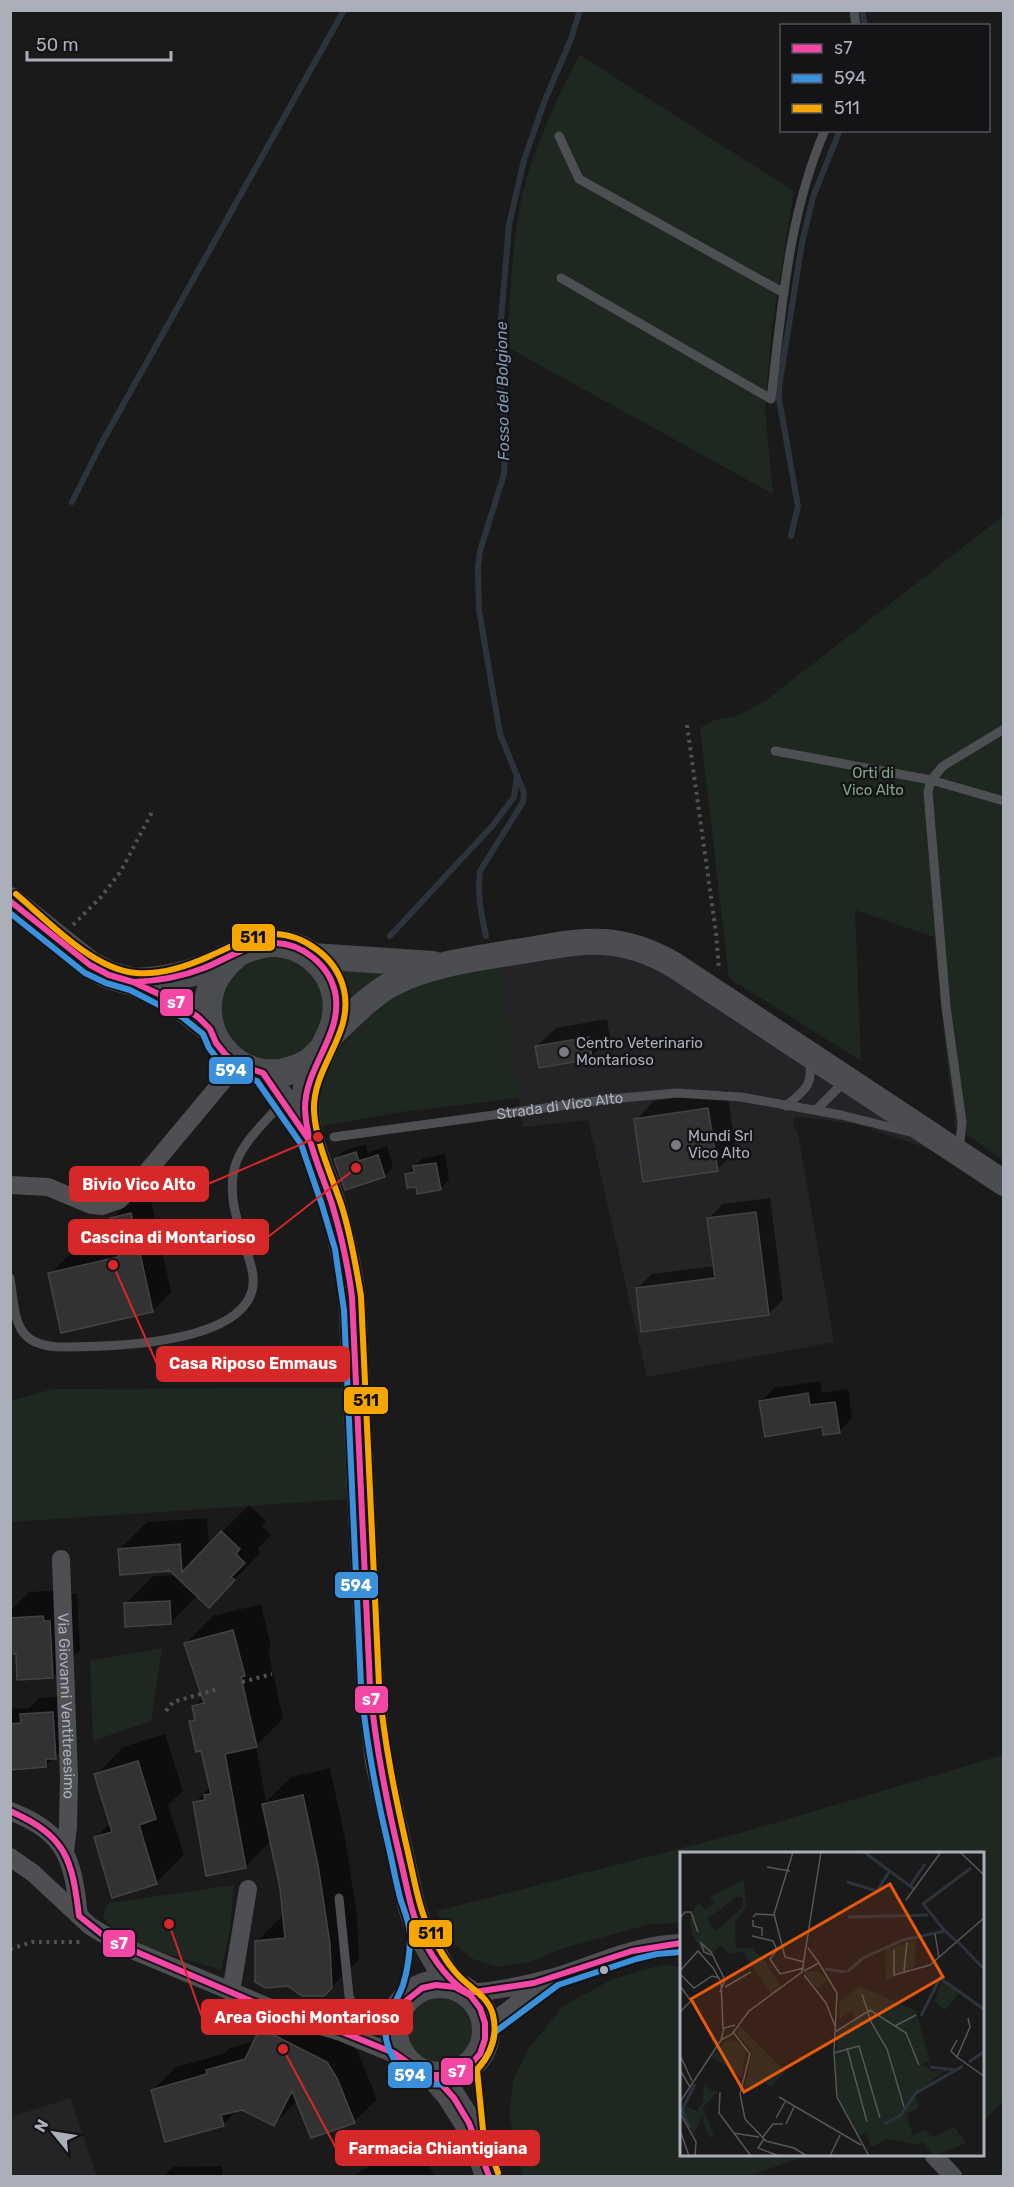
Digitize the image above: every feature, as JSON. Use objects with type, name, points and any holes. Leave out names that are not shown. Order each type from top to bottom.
[{"type":"main road","points":[[10,900],[81,959],[100,970],[133,982],[178,1003],[210,1029],[240,1074],[283,1101],[322,1138]]},
{"type":"main road","points":[[133,982],[153,981],[193,972],[257,945],[276,943],[295,947],[312,956],[327,972],[335,991],[338,1012],[329,1040],[308,1084],[305,1108],[322,1138],[331,1202],[348,1271],[354,1324],[373,1722],[387,1802],[419,1929],[443,1971],[477,2003],[484,2014],[486,2027],[485,2042],[478,2056],[468,2067],[458,2073],[434,2076]]},
{"type":"main road","points":[[210,1029],[207,1007],[211,986],[222,966],[239,952]]},
{"type":"main road","points":[[240,1074],[286,1072],[307,1064],[329,1040]]},
{"type":"main road","points":[[419,1929],[417,1969],[394,2031],[397,2046],[412,2067],[434,2076],[450,2094],[474,2132],[489,2176]]},
{"type":"main road","points":[[402,2007],[419,1989],[431,1985],[444,1984],[462,1990]]},
{"type":"main road","points":[[468,2067],[474,2132]]},
{"type":"street","name":"Strada di Vico Alto","points":[[329,1040],[358,1008],[383,989],[446,964],[557,945],[604,942],[630,946],[658,956],[720,995],[1004,1183]]},
{"type":"street","name":"Strada di Vico Alto","points":[[312,956],[446,964]]},
{"type":"street","points":[[10,1185],[48,1187],[91,1205],[102,1206],[112,1203],[126,1195],[240,1074]]},
{"type":"street","name":"Via Giovanni Ventitreesimo","points":[[61,1559],[69,1777],[65,1851]]},
{"type":"street","name":"Via Giovanni Ventitreesimo","points":[[10,1811],[41,1826],[65,1851],[75,1878],[79,1916]]},
{"type":"street","points":[[10,1857],[33,1873],[104,1936],[125,1947],[297,2019],[338,2031],[404,2058]]},
{"type":"street","points":[[231,1992],[248,1890]]},
{"type":"street","points":[[462,1990],[506,1988],[554,1977],[634,1950],[680,1943]]},
{"type":"street","points":[[486,2027],[554,1977]]},
{"type":"street","points":[[338,2031],[360,2026],[402,2007]]},
{"type":"street","points":[[935,2157],[953,2176]]},
{"type":"lane","points":[[561,278],[771,399],[796,219],[824,132]]},
{"type":"lane","points":[[559,136],[579,179],[784,293]]},
{"type":"lane","points":[[950,1147],[962,1122],[946,1007],[928,801],[931,780],[943,766],[1004,729]]},
{"type":"lane","points":[[775,751],[931,780],[1004,801]]},
{"type":"lane","points":[[786,1106],[802,1093],[811,1081],[812,1072],[808,1054]]},
{"type":"lane","points":[[816,1110],[848,1079]]},
{"type":"lane","name":"Strada di Vico Alto","points":[[322,1138],[658,1094],[699,1093],[728,1095],[816,1110],[905,1130],[950,1147]]},
{"type":"lane","points":[[10,1278],[18,1326],[30,1340],[51,1347],[93,1347],[183,1337],[214,1327],[234,1315],[246,1306],[252,1292],[253,1273],[234,1209],[232,1192],[236,1164],[244,1147],[283,1101]]},
{"type":"lane","points":[[339,1898],[349,1996],[360,2026]]},
{"type":"path","points":[[687,725],[716,933],[720,995]]},
{"type":"path","points":[[58,940],[101,897],[121,871],[152,812]]},
{"type":"path","points":[[242,1682],[272,1674]]},
{"type":"path","points":[[166,1711],[173,1702],[218,1689]]},
{"type":"path","points":[[10,1949],[32,1942],[83,1942]]},
{"type":"shaded area","points":[[601,951],[654,964],[938,1152],[859,1125],[794,1117],[793,1125],[798,1133],[834,1342],[647,1377],[588,1120],[523,1127],[499,964]]},
{"type":"shaded area","points":[[70,2098],[97,2176],[11,2176],[11,2117]]},
{"type":"green space","points":[[580,55],[794,191],[772,327],[765,408],[773,494],[507,347],[512,262],[527,177],[557,99]]},
{"type":"green space","name":"Orti di Vico Alto","points":[[1003,516],[1003,1160],[954,1126],[955,1117],[934,937],[855,910],[861,1061],[729,978],[700,728],[715,720],[740,715],[765,701]]},
{"type":"green space","points":[[259,956],[288,956],[313,972],[326,1001],[321,1033],[298,1056],[267,1063],[237,1050],[218,1010],[234,970]]},
{"type":"green space","points":[[335,963],[404,970],[350,1005]]},
{"type":"green space","points":[[499,964],[519,1098],[401,1112],[317,1127],[318,1090],[323,1076],[362,1015],[393,990]]},
{"type":"green space","points":[[345,1388],[350,1499],[11,1522],[11,1401],[53,1389]]},
{"type":"green space","points":[[162,1648],[151,1721],[93,1741],[90,1661]]},
{"type":"green space","points":[[1003,1755],[1003,2101],[984,2121],[984,1852],[680,1852],[680,1923],[650,1924],[561,1949],[530,1962],[497,1967],[473,1959],[448,1940],[437,1911],[744,1832]]},
{"type":"green space","points":[[234,1885],[230,1931],[221,1970],[143,1945],[128,1938],[104,1919],[104,1911],[109,1903]]},
{"type":"green space","points":[[666,1964],[680,1968],[680,2157],[804,2157],[748,2176],[523,2176],[509,2114],[513,2081],[528,2049],[563,2006],[613,1979]]},
{"type":"green space","points":[[442,1996],[455,1999],[467,2006],[474,2018],[477,2031],[474,2044],[467,2056],[455,2063],[442,2066],[429,2063],[417,2056],[410,2044],[407,2031],[410,2018],[417,2006],[429,1999]]},
{"type":"building","name":"Centro Veterinario Montarioso","points":[[589,1037],[592,1059],[539,1068],[535,1046]]},
{"type":"building","name":"Mundi Srl Vico Alto","points":[[708,1108],[718,1171],[643,1182],[634,1119]]},
{"type":"building","points":[[356,1152],[359,1161],[378,1155],[385,1177],[345,1190],[334,1159]]},
{"type":"building","points":[[436,1163],[441,1190],[417,1194],[416,1187],[407,1188],[405,1174],[414,1172],[413,1166]]},
{"type":"building","points":[[756,1212],[769,1315],[641,1332],[636,1288],[715,1278],[707,1218]]},
{"type":"building","points":[[131,1213],[153,1312],[61,1333],[48,1273],[119,1257],[110,1218]]},
{"type":"building","points":[[808,1393],[810,1405],[835,1402],[840,1433],[823,1435],[822,1427],[765,1437],[759,1401]]},
{"type":"building","points":[[221,1531],[240,1549],[236,1554],[245,1563],[231,1577],[235,1580],[209,1608],[168,1569],[169,1571],[120,1575],[118,1549],[180,1544],[182,1572]]},
{"type":"building","points":[[170,1601],[171,1624],[125,1627],[124,1603]]},
{"type":"building","points":[[43,1616],[44,1621],[50,1621],[53,1678],[17,1680],[16,1654],[10,1654],[10,1618]]},
{"type":"building","points":[[233,1630],[245,1676],[241,1677],[257,1747],[225,1754],[246,1868],[206,1876],[193,1802],[205,1800],[204,1795],[211,1794],[201,1751],[196,1752],[189,1721],[195,1720],[192,1706],[204,1703],[184,1643]]},
{"type":"building","points":[[53,1712],[56,1759],[46,1759],[46,1767],[10,1770],[10,1724],[21,1723],[20,1714]]},
{"type":"building","points":[[138,1761],[156,1819],[139,1825],[157,1884],[112,1898],[94,1837],[112,1832],[94,1774]]},
{"type":"building","points":[[303,1795],[318,1865],[330,1944],[332,1988],[324,1996],[302,1996],[288,1986],[266,1988],[255,1982],[255,1941],[285,1938],[280,1888],[262,1804]]},
{"type":"building","points":[[260,2028],[327,2062],[337,2078],[355,2123],[311,2138],[292,2091],[274,2126],[242,2110],[221,2115],[224,2126],[165,2142],[151,2090],[207,2074],[206,2070],[245,2059]]},
{"type":"waterway","points":[[72,502],[100,446],[344,10]]},
{"type":"waterway","name":"Fosso del Bolgione","points":[[486,936],[480,904],[480,871],[523,802],[524,793],[500,734],[479,610],[480,551],[504,474],[506,438],[501,387],[500,331],[509,225],[524,160],[580,10]]},
{"type":"waterway","points":[[862,10],[865,24]]},
{"type":"waterway","points":[[791,536],[798,506],[779,399],[779,387],[802,243],[813,197],[839,132]]},
{"type":"waterway","points":[[390,936],[493,825],[514,797],[517,775]]},
{"type":"transit line","name":"511","points":[[16,894],[56,930],[87,953],[120,970],[155,973],[174,969],[250,939],[275,934],[288,935],[302,940],[316,949],[326,957],[340,978],[346,1006],[343,1022],[319,1080],[314,1111],[321,1148],[348,1229],[361,1296],[379,1685],[384,1729],[400,1814],[426,1923],[449,1964],[483,1997],[493,2015],[495,2030],[492,2044],[477,2070],[483,2130],[498,2173]]},
{"type":"transit line","name":"s7","points":[[10,901],[90,965],[178,1003],[198,1017],[210,1029],[216,1043],[225,1054],[237,1064],[263,1073],[309,1140]]},
{"type":"transit line","name":"594","points":[[10,913],[85,973],[106,983],[130,990],[182,1017],[203,1034],[209,1048],[219,1061],[233,1072],[257,1081],[301,1144],[322,1205],[335,1249],[344,1310],[363,1707],[380,1808],[410,1932],[405,1979],[385,2030],[389,2049],[400,2067],[414,2078],[430,2084],[448,2084],[464,2078],[479,2067],[489,2052],[495,2032],[558,1985],[636,1959],[680,1952]]},
{"type":"transit line","name":"s7","points":[[133,982],[160,980],[187,974],[248,948],[266,943],[286,944],[305,952],[321,965],[332,982],[336,1007],[334,1022],[311,1078],[305,1108],[311,1145],[338,1227],[352,1297],[370,1686],[375,1731],[391,1818],[418,1928],[441,1968],[468,1993]]},
{"type":"transit line","name":"s7","points":[[10,1811],[29,1820],[55,1840],[69,1864],[79,1916],[104,1936],[125,1947],[275,2011],[342,2032],[394,2053],[429,2075],[448,2075],[469,2066],[480,2054],[485,2039],[485,2023],[480,2008],[470,1995],[455,1987],[436,1985],[422,1988],[407,2000],[396,2017]]},
{"type":"transit line","name":"s7","points":[[468,1993],[534,1983],[632,1951],[680,1943]]},
{"type":"transit line","name":"s7","points":[[394,2054],[416,2069],[435,2077],[454,2098],[469,2123],[489,2176]]},
{"type":"place","name":"Centro Veterinario Montarioso","points":[[564,1052]]},
{"type":"place","name":"Bivio Vico Alto","points":[[318,1137]]},
{"type":"place","name":"Mundi Srl Vico Alto","points":[[676,1145]]},
{"type":"place","name":"Cascina di Montarioso","points":[[356,1168]]},
{"type":"place","name":"Casa Riposo Emmaus","points":[[113,1265]]},
{"type":"place","name":"Area Giochi Montarioso","points":[[169,1924]]},
{"type":"place","name":"Farmacia Chiantigiana","points":[[283,2049]]}]
